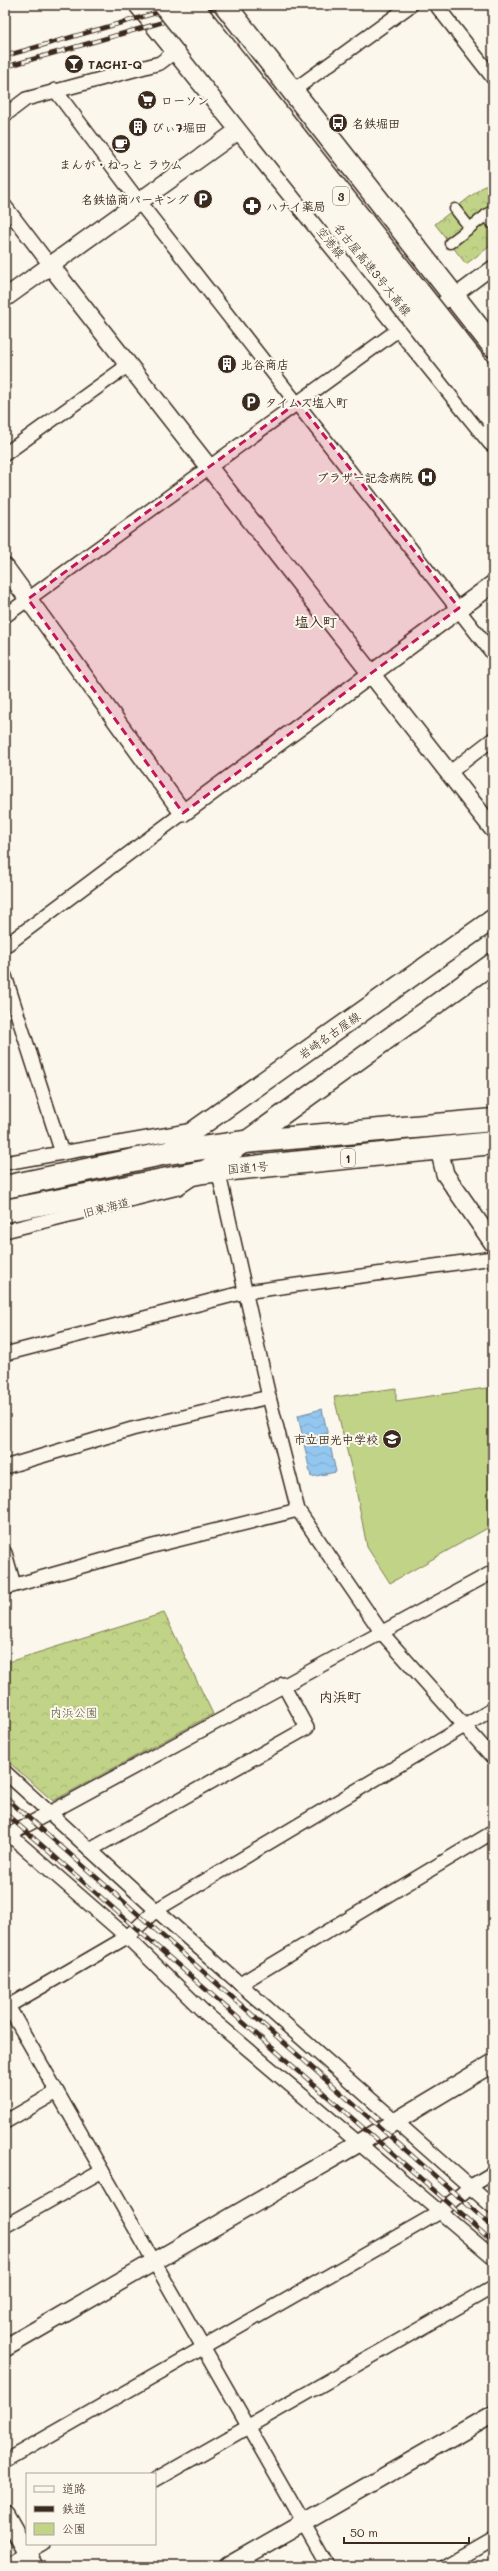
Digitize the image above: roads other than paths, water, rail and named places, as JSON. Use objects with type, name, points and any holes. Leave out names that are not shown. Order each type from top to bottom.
[{"type":"highway","name":"名古屋高速3号大高線","points":[[164,5],[493,419]]},
{"type":"highway","name":"名古屋高速3号大高線","points":[[191,5],[493,386]]},
{"type":"highway","name":"国道1号","points":[[5,1187],[167,1153],[245,1142],[493,1120]]},
{"type":"highway","name":"国道1号","points":[[5,1211],[211,1171],[493,1143]]},
{"type":"main road","name":"空港線","points":[[140,5],[239,130],[493,441]]},
{"type":"main road","points":[[225,5],[493,346]]},
{"type":"main road","name":"岩崎名古屋線","points":[[167,1153],[195,1130],[493,919]]},
{"type":"main road","points":[[211,1171],[245,1142],[493,963]]},
{"type":"street","points":[[292,92],[411,5]]},
{"type":"street","points":[[436,5],[493,78]]},
{"type":"street","points":[[5,115],[26,99],[160,63],[177,50]]},
{"type":"street","points":[[55,90],[140,202],[459,608],[493,654]]},
{"type":"street","points":[[5,298],[239,130]]},
{"type":"street","points":[[5,206],[127,366],[210,467],[370,674],[493,829]]},
{"type":"street","points":[[454,209],[470,228]]},
{"type":"street","points":[[450,243],[489,213],[493,224]]},
{"type":"street","points":[[5,616],[400,328],[453,297],[493,267]]},
{"type":"street","points":[[5,454],[127,366]]},
{"type":"street","points":[[5,567],[183,814]]},
{"type":"street","points":[[5,946],[493,584]]},
{"type":"street","points":[[449,773],[493,740]]},
{"type":"street","points":[[5,976],[62,1153]]},
{"type":"street","points":[[5,1163],[195,1130]]},
{"type":"street","points":[[439,1149],[445,1174],[493,1243]]},
{"type":"street","points":[[211,1171],[245,1292],[269,1397],[298,1510],[382,1633],[493,1758]]},
{"type":"street","name":"旧東海道","points":[[5,1231],[178,1188],[211,1171]]},
{"type":"street","points":[[5,1354],[245,1292],[493,1258]]},
{"type":"street","points":[[5,1467],[132,1429],[269,1397]]},
{"type":"street","points":[[5,1553],[10,1586],[153,1546],[298,1510]]},
{"type":"street","points":[[493,1572],[382,1633],[283,1684],[51,1814],[6,1834],[127,1937],[204,2012],[360,2142],[493,2257]]},
{"type":"street","points":[[90,1850],[307,1728],[283,1684]]},
{"type":"street","points":[[328,2566],[57,2092],[6,2007],[127,1937],[156,1910],[493,1709]]},
{"type":"street","points":[[5,1772],[156,1910],[471,2186],[493,2207]]},
{"type":"street","points":[[240,1984],[493,1832]]},
{"type":"street","points":[[5,2348],[493,2063]]},
{"type":"street","points":[[5,2122],[57,2092]]},
{"type":"street","points":[[5,2226],[102,2171]]},
{"type":"street","points":[[5,2461],[440,2212],[471,2186],[493,2173]]},
{"type":"street","points":[[156,2479],[493,2287]]},
{"type":"street","points":[[228,2566],[493,2414]]},
{"type":"street","points":[[5,2515],[31,2560]]},
{"type":"street","points":[[446,2566],[493,2539]]},
{"type":"street","points":[[5,2566],[31,2560],[42,2545]]},
{"type":"water","points":[[322,1409],[336,1472],[311,1477],[298,1415]]},
{"type":"railway","points":[[5,56],[184,5]]},
{"type":"railway","points":[[5,67],[223,5]]},
{"type":"railway","points":[[5,1797],[493,2227]]},
{"type":"railway","points":[[5,1813],[493,2242]]},
{"type":"place","name":"TACHI-Q","points":[[74,64]]},
{"type":"place","name":"ローソン","points":[[147,100]]},
{"type":"place","name":"名鉄堀田","points":[[338,123]]},
{"type":"place","name":"びぃ7堀田","points":[[138,127]]},
{"type":"place","name":"まんが・ねっと ラウム","points":[[121,144]]},
{"type":"place","name":"名鉄協商パーキング","points":[[203,199]]},
{"type":"place","name":"ハナイ薬局","points":[[252,206]]},
{"type":"place","name":"北谷商店","points":[[227,364]]},
{"type":"place","name":"タイムズ塩入町","points":[[251,402]]},
{"type":"place","name":"ブラザー記念病院","points":[[427,477]]},
{"type":"place","name":"市立田光中学校","points":[[392,1439]]},
{"type":"district","name":"塩入町","points":[[316,621]]},
{"type":"district","name":"内浜町","points":[[340,1696]]},
{"type":"park label","name":"内浜公園","points":[[74,1712]]}]
